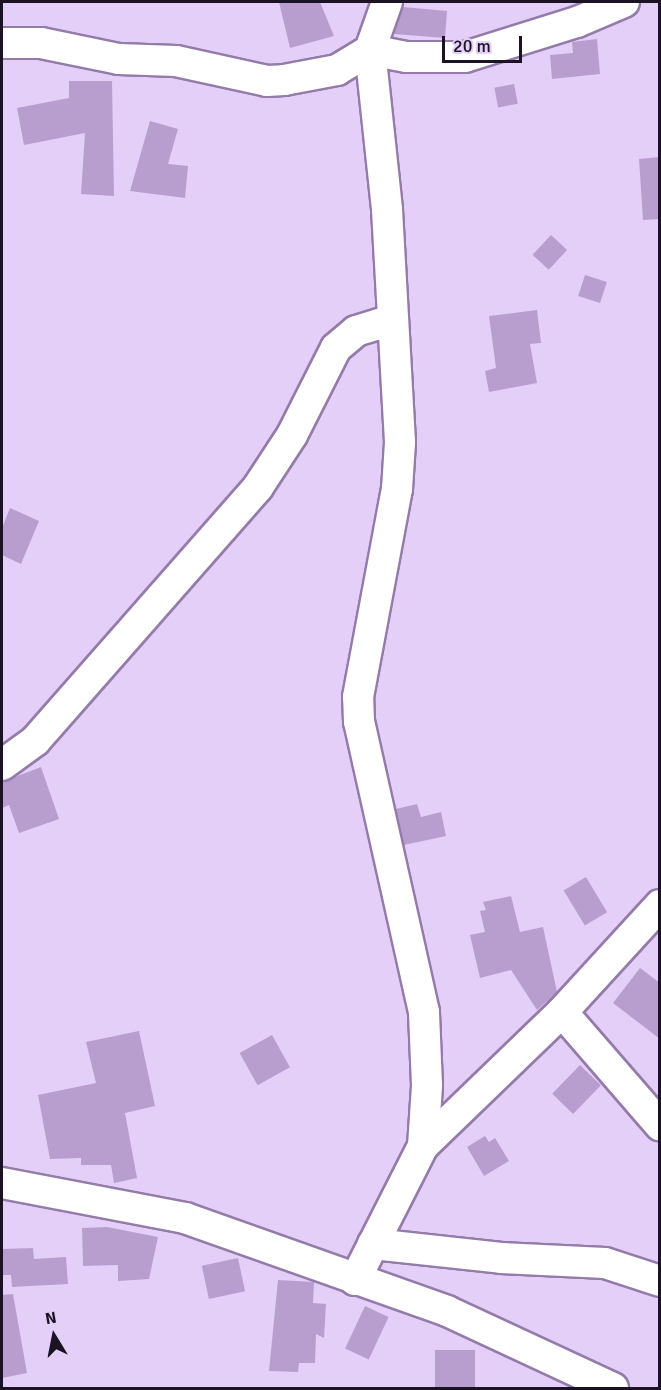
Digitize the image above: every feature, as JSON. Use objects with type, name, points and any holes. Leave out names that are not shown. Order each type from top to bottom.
[{"type":"street","points":[[387,2],[370,50],[387,209],[392,320],[400,412],[397,489],[358,697],[359,722],[424,1012],[427,1085],[423,1146]]},
{"type":"street","points":[[2,43],[41,43],[119,59],[176,61],[267,81],[337,70],[370,50],[406,57],[465,57],[577,22],[624,2]]},
{"type":"street","points":[[2,765],[35,741],[258,487],[292,435],[336,348],[356,331],[392,320]]},
{"type":"street","points":[[355,1280],[423,1146],[562,1012],[660,905]]},
{"type":"street","points":[[562,1012],[660,1125]]},
{"type":"street","points":[[2,1183],[185,1218],[447,1311],[613,1389]]},
{"type":"street","points":[[373,1244],[605,1263],[660,1281]]},
{"type":"building","points":[[279,2],[320,2],[334,36],[290,48]]},
{"type":"building","points":[[403,7],[447,11],[445,38],[394,34]]},
{"type":"building","points":[[597,39],[600,74],[552,79],[550,55],[573,53],[572,42]]},
{"type":"building","points":[[69,81],[112,81],[114,196],[81,194],[85,133],[24,145],[17,108],[69,98]]},
{"type":"building","points":[[514,84],[518,104],[498,107],[494,88]]},
{"type":"building","points":[[150,121],[178,129],[168,164],[188,166],[185,198],[130,191]]},
{"type":"building","points":[[660,157],[660,219],[643,220],[639,159]]},
{"type":"building","points":[[551,235],[567,250],[549,270],[533,255]]},
{"type":"building","points":[[585,275],[607,282],[600,303],[578,296]]},
{"type":"building","points":[[537,310],[541,343],[530,344],[537,383],[489,392],[485,371],[496,368],[489,316]]},
{"type":"building","points":[[10,508],[39,521],[21,564],[2,555],[2,528]]},
{"type":"building","points":[[41,767],[59,819],[19,833],[9,805],[2,808],[2,782]]},
{"type":"building","points":[[417,804],[421,817],[441,812],[446,836],[404,845],[396,809]]},
{"type":"building","points":[[586,877],[607,912],[585,926],[564,890]]},
{"type":"building","points":[[511,896],[520,932],[543,927],[557,992],[537,1010],[511,970],[480,978],[470,935],[485,932],[480,911],[486,910],[483,902]]},
{"type":"building","points":[[640,968],[660,983],[660,1039],[613,1003]]},
{"type":"building","points":[[139,1031],[155,1106],[125,1113],[137,1178],[114,1183],[111,1165],[81,1165],[81,1158],[50,1159],[38,1095],[96,1083],[86,1042]]},
{"type":"building","points":[[272,1035],[290,1067],[258,1085],[240,1053]]},
{"type":"building","points":[[580,1065],[601,1085],[573,1114],[552,1094]]},
{"type":"building","points":[[485,1136],[489,1142],[495,1138],[509,1161],[484,1176],[467,1147]]},
{"type":"building","points":[[107,1227],[158,1237],[149,1279],[118,1281],[118,1265],[83,1266],[82,1228]]},
{"type":"building","points":[[33,1248],[34,1259],[66,1257],[68,1284],[12,1287],[11,1275],[2,1275],[2,1249]]},
{"type":"building","points":[[238,1258],[245,1291],[209,1299],[202,1266]]},
{"type":"building","points":[[278,1280],[314,1282],[313,1303],[326,1304],[324,1338],[316,1334],[315,1363],[299,1363],[298,1372],[269,1371]]},
{"type":"building","points":[[13,1294],[27,1373],[2,1378],[2,1295]]},
{"type":"building","points":[[365,1306],[389,1317],[369,1360],[345,1349]]},
{"type":"building","points":[[435,1350],[475,1350],[475,1388],[435,1388]]}]
